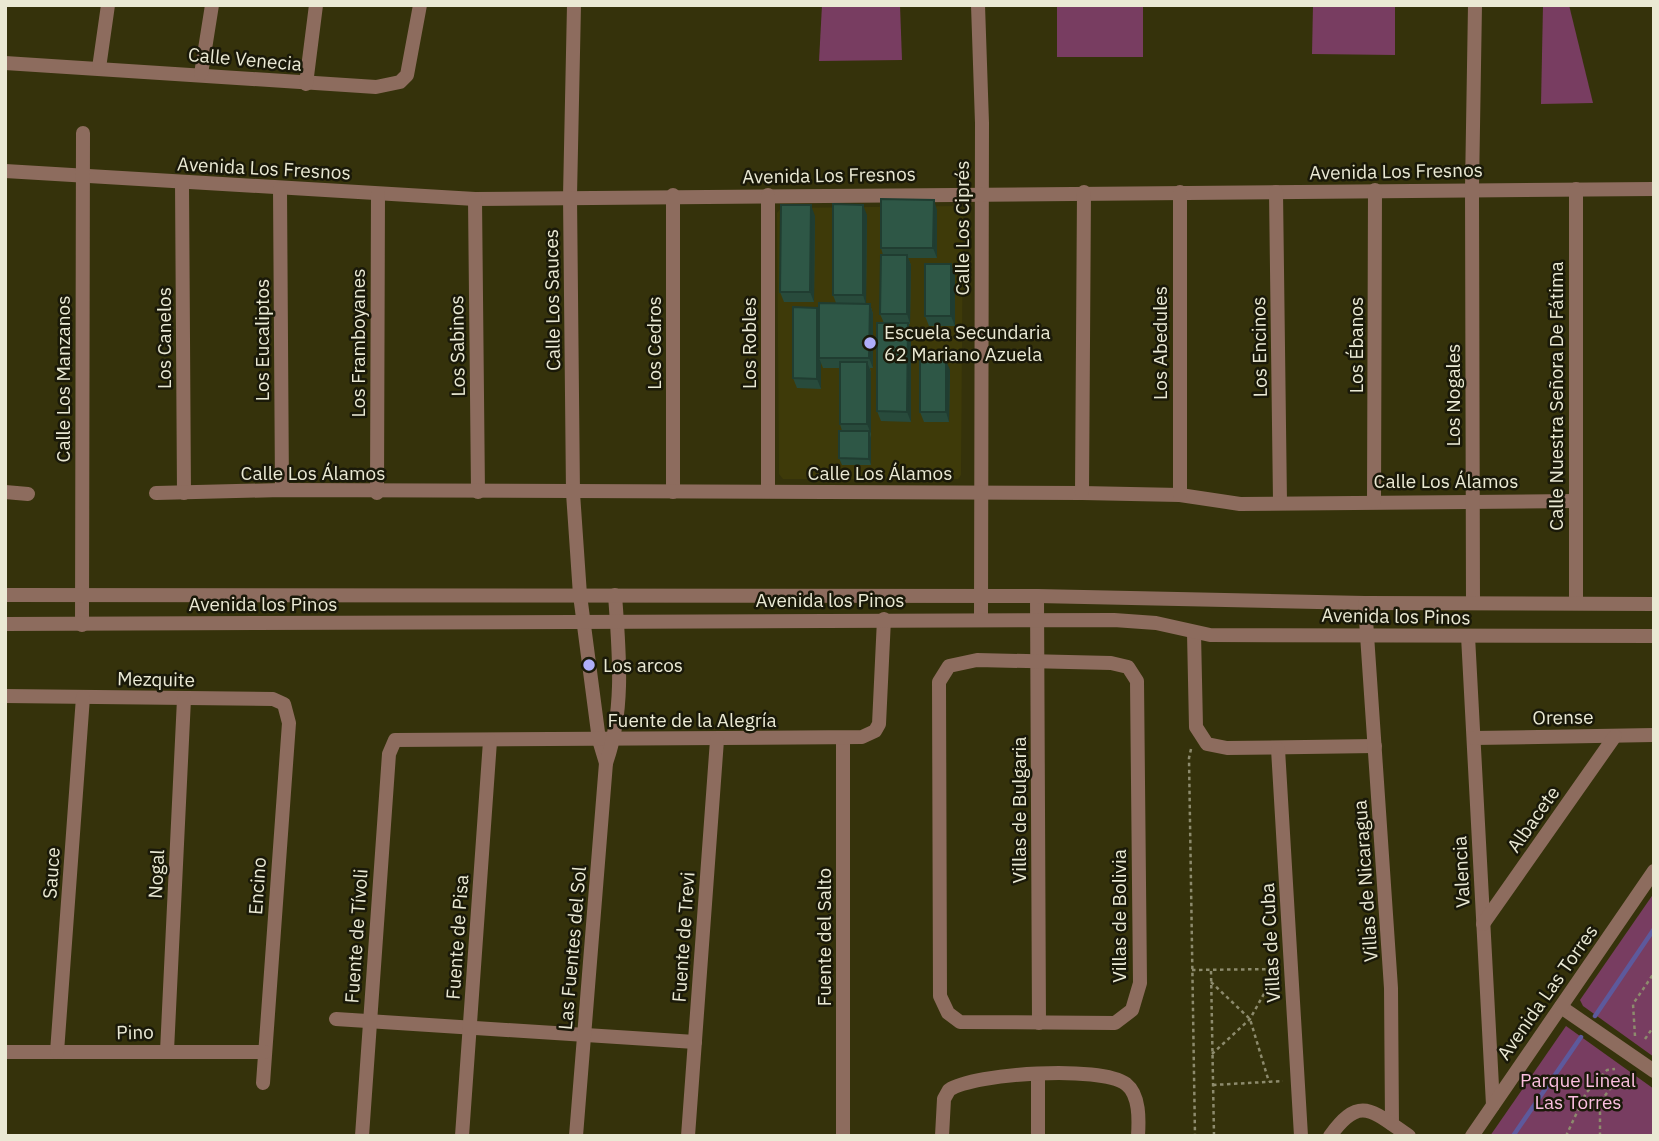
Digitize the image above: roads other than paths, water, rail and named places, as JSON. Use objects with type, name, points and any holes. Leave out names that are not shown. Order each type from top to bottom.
[{"type":"street","points":[[99,68],[108,5]]},
{"type":"street","points":[[201,74],[212,5]]},
{"type":"street","points":[[306,84],[316,5]]},
{"type":"street","name":"Calle Venecia","points":[[5,63],[201,74],[376,88],[400,82],[410,65],[421,5]]},
{"type":"street","name":"Calle Los Sauces","points":[[574,5],[570,196],[573,493],[583,620]]},
{"type":"street","name":"Calle Los Ciprés","points":[[978,5],[982,193],[981,620]]},
{"type":"street","name":"Los Nogales","points":[[1473,602],[1472,188],[1475,5]]},
{"type":"street","name":"Calle Los Manzanos","points":[[82,625],[83,133]]},
{"type":"street","name":"Avenida Los Fresnos","points":[[5,171],[475,199],[1472,188],[1654,189]]},
{"type":"street","name":"Los Canelos","points":[[181,183],[184,493]]},
{"type":"street","name":"Los Eucaliptos","points":[[280,189],[282,490]]},
{"type":"street","name":"Calle Nuestra Señora De Fátima","points":[[1576,189],[1576,603]]},
{"type":"street","name":"Los Ébanos","points":[[1374,501],[1375,190]]},
{"type":"street","points":[[1082,493],[1084,192]]},
{"type":"street","name":"Los Abedules","points":[[1180,192],[1180,495]]},
{"type":"street","name":"Los Encinos","points":[[1276,192],[1280,502]]},
{"type":"street","name":"Los Framboyanes","points":[[377,493],[378,194]]},
{"type":"street","name":"Los Cedros","points":[[673,195],[673,492]]},
{"type":"street","name":"Los Robles","points":[[768,195],[768,491]]},
{"type":"street","name":"Los Sabinos","points":[[475,199],[478,492]]},
{"type":"street","name":"Calle Los Álamos","points":[[156,493],[282,490],[377,493],[981,492],[1180,495],[1213,502],[1575,501]]},
{"type":"street","points":[[5,492],[28,494]]},
{"type":"street","name":"Avenida los Pinos","points":[[5,595],[1037,596],[1365,603],[1654,604]]},
{"type":"street","name":"Las Fuentes del Sol","points":[[576,1136],[607,740],[619,657],[615,595]]},
{"type":"street","points":[[328,596],[328,622]]},
{"type":"street","name":"Villas de Bulgaria","points":[[1037,596],[1039,1023]]},
{"type":"street","name":"Villas de Nicaragua","points":[[1365,603],[1391,988],[1392,1124]]},
{"type":"street","name":"Las Fuentes del Sol","points":[[583,620],[607,740]]},
{"type":"street","name":"Fuente de la Alegría","points":[[395,740],[717,740],[843,738],[868,735],[879,724],[884,620]]},
{"type":"street","name":"Avenida los Pinos","points":[[5,624],[1038,620],[1156,623],[1194,633],[1654,636]]},
{"type":"street","points":[[1194,633],[1196,727],[1201,739],[1216,748],[1375,746]]},
{"type":"street","name":"Valencia","points":[[1468,636],[1493,1105]]},
{"type":"street","name":"Villas de Bolivia","points":[[1038,661],[1111,663],[1128,667],[1137,681],[1140,983],[1132,1010],[1115,1023],[960,1022],[948,1013],[940,996],[939,682],[943,672],[957,662],[1038,661]]},
{"type":"street","name":"Mezquite","points":[[5,696],[273,699],[284,704],[289,723]]},
{"type":"street","name":"Sauce","points":[[57,1052],[83,697]]},
{"type":"street","name":"Nogal","points":[[166,1051],[184,699]]},
{"type":"street","name":"Encino","points":[[263,1083],[289,723]]},
{"type":"street","name":"Orense","points":[[1474,738],[1654,735]]},
{"type":"street","name":"Albacete","points":[[1483,924],[1615,736]]},
{"type":"street","name":"Fuente del Salto","points":[[843,738],[843,1136]]},
{"type":"street","name":"Fuente de Tívoli","points":[[362,1136],[389,754],[395,740]]},
{"type":"street","name":"Fuente de Trevi","points":[[688,1136],[717,740]]},
{"type":"street","name":"Fuente de Pisa","points":[[462,1136],[490,741]]},
{"type":"street","name":"Villas de Cuba","points":[[1278,749],[1301,1136]]},
{"type":"street","name":"Avenida Las Torres","points":[[1472,1136],[1654,871]]},
{"type":"street","points":[[1561,1007],[1654,1071]]},
{"type":"street","points":[[335,1018],[695,1042]]},
{"type":"street","name":"Pino","points":[[5,1052],[265,1052]]},
{"type":"street","points":[[1038,1075],[1038,1136]]},
{"type":"street","points":[[942,1136],[944,1099],[949,1090],[958,1084],[1038,1075],[1100,1075],[1126,1085],[1134,1095],[1138,1136]]},
{"type":"street","points":[[1330,1136],[1345,1115],[1356,1110],[1369,1112],[1409,1136]]},
{"type":"waterway","points":[[1595,1016],[1654,929]]},
{"type":"waterway","points":[[1513,1136],[1581,1037]]},
{"type":"place","name":"Escuela Secundaria 62 Mariano Azuela","points":[[870,343]]},
{"type":"place","name":"Los arcos","points":[[589,665]]},
{"type":"park label","name":"Parque Lineal Las Torres","points":[[1578,1091]]}]
